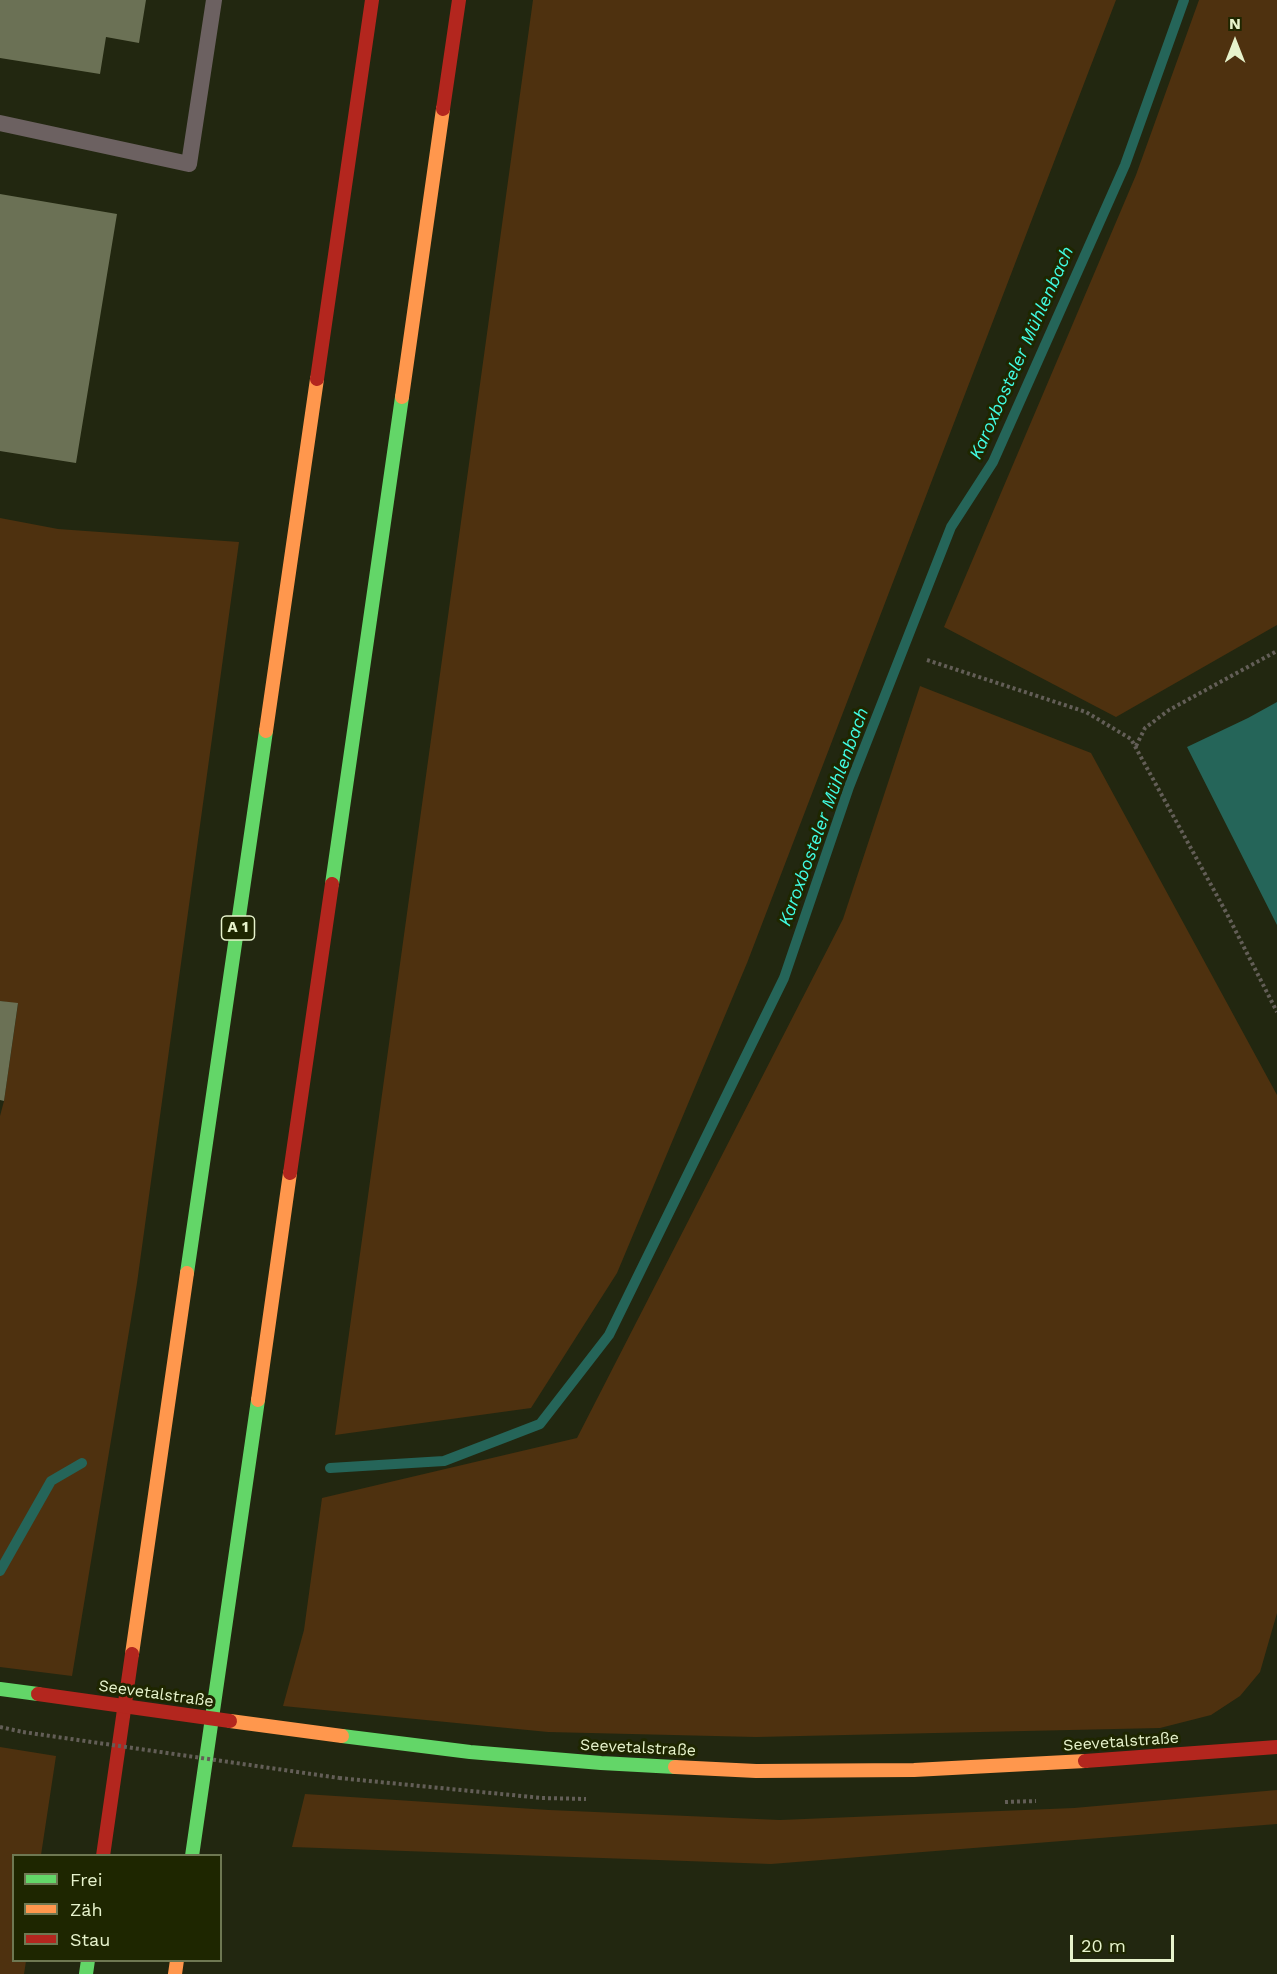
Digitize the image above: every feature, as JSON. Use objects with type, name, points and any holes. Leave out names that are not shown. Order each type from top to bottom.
[{"type":"main road","name":"A 1","points":[[103,1854],[372,0]]},
{"type":"main road","points":[[192,1854],[459,0]]},
{"type":"main road","name":"Seevetalstraße","points":[[0,1689],[470,1752],[589,1762],[756,1771],[925,1769],[1108,1760],[1277,1747]]},
{"type":"lane","points":[[0,123],[189,164],[214,0]]},
{"type":"path","points":[[1136,747],[1145,728],[1169,710],[1277,651]]},
{"type":"path","points":[[927,660],[1086,712],[1131,739],[1221,903],[1277,1012]]},
{"type":"path","points":[[0,1727],[339,1778]]},
{"type":"shaded area","points":[[533,0],[1116,0],[747,963],[617,1273],[531,1408],[335,1435]]},
{"type":"shaded area","points":[[1199,0],[1277,0],[1277,625],[1116,717],[944,627],[1136,175]]},
{"type":"shaded area","points":[[0,518],[58,529],[239,542],[137,1283],[72,1676],[0,1667],[0,1116],[18,1004],[0,1001]]},
{"type":"shaded area","points":[[920,686],[1091,753],[1277,1095],[1277,1613],[1260,1672],[1240,1696],[1211,1715],[1160,1728],[756,1737],[548,1732],[283,1706],[304,1630],[322,1498],[577,1438],[843,919]]},
{"type":"shaded area","points":[[0,1747],[56,1756],[41,1854],[12,1854],[12,1962],[26,1962],[24,1974],[0,1974]]},
{"type":"shaded area","points":[[1277,1790],[1277,1824],[771,1864],[292,1847],[305,1794],[549,1810],[780,1820],[1074,1808]]},
{"type":"water","points":[[1277,702],[1277,925],[1187,747]]},
{"type":"building","points":[[0,0],[146,0],[139,43],[106,37],[100,74],[0,58]]},
{"type":"building","points":[[0,194],[117,214],[76,463],[0,451]]},
{"type":"building","points":[[0,1001],[18,1003],[4,1101],[0,1100]]},
{"type":"waterway","name":"Karoxbosteler Mühlenbach","points":[[330,1468],[444,1461],[540,1424],[609,1335],[784,978],[849,787],[951,527],[993,462],[1125,165],[1184,0]]},
{"type":"waterway","name":"Karoxbosteler Mühlenbach","points":[[0,1571],[51,1481],[82,1463]]},
{"type":"traffic: fast","points":[[332,884],[402,397]]},
{"type":"traffic: fast","points":[[187,1273],[266,731]]},
{"type":"traffic: fast","points":[[192,1854],[258,1400]]},
{"type":"traffic: fast","points":[[0,1689],[38,1694]]},
{"type":"traffic: fast","points":[[342,1736],[470,1752],[675,1767]]},
{"type":"traffic: fast","points":[[86,1974],[88,1962]]},
{"type":"traffic: slow","points":[[402,397],[443,109]]},
{"type":"traffic: slow","points":[[266,731],[317,379]]},
{"type":"traffic: slow","points":[[258,1400],[290,1173]]},
{"type":"traffic: slow","points":[[132,1654],[187,1273]]},
{"type":"traffic: slow","points":[[230,1721],[342,1736]]},
{"type":"traffic: slow","points":[[675,1767],[756,1771],[914,1770],[1085,1761]]},
{"type":"traffic: slow","points":[[175,1974],[177,1962]]},
{"type":"traffic: jam","points":[[317,379],[372,0]]},
{"type":"traffic: jam","points":[[443,109],[459,0]]},
{"type":"traffic: jam","points":[[290,1173],[332,884]]},
{"type":"traffic: jam","points":[[103,1854],[132,1654]]},
{"type":"traffic: jam","points":[[38,1694],[230,1721]]},
{"type":"traffic: jam","points":[[1085,1761],[1277,1747]]}]
